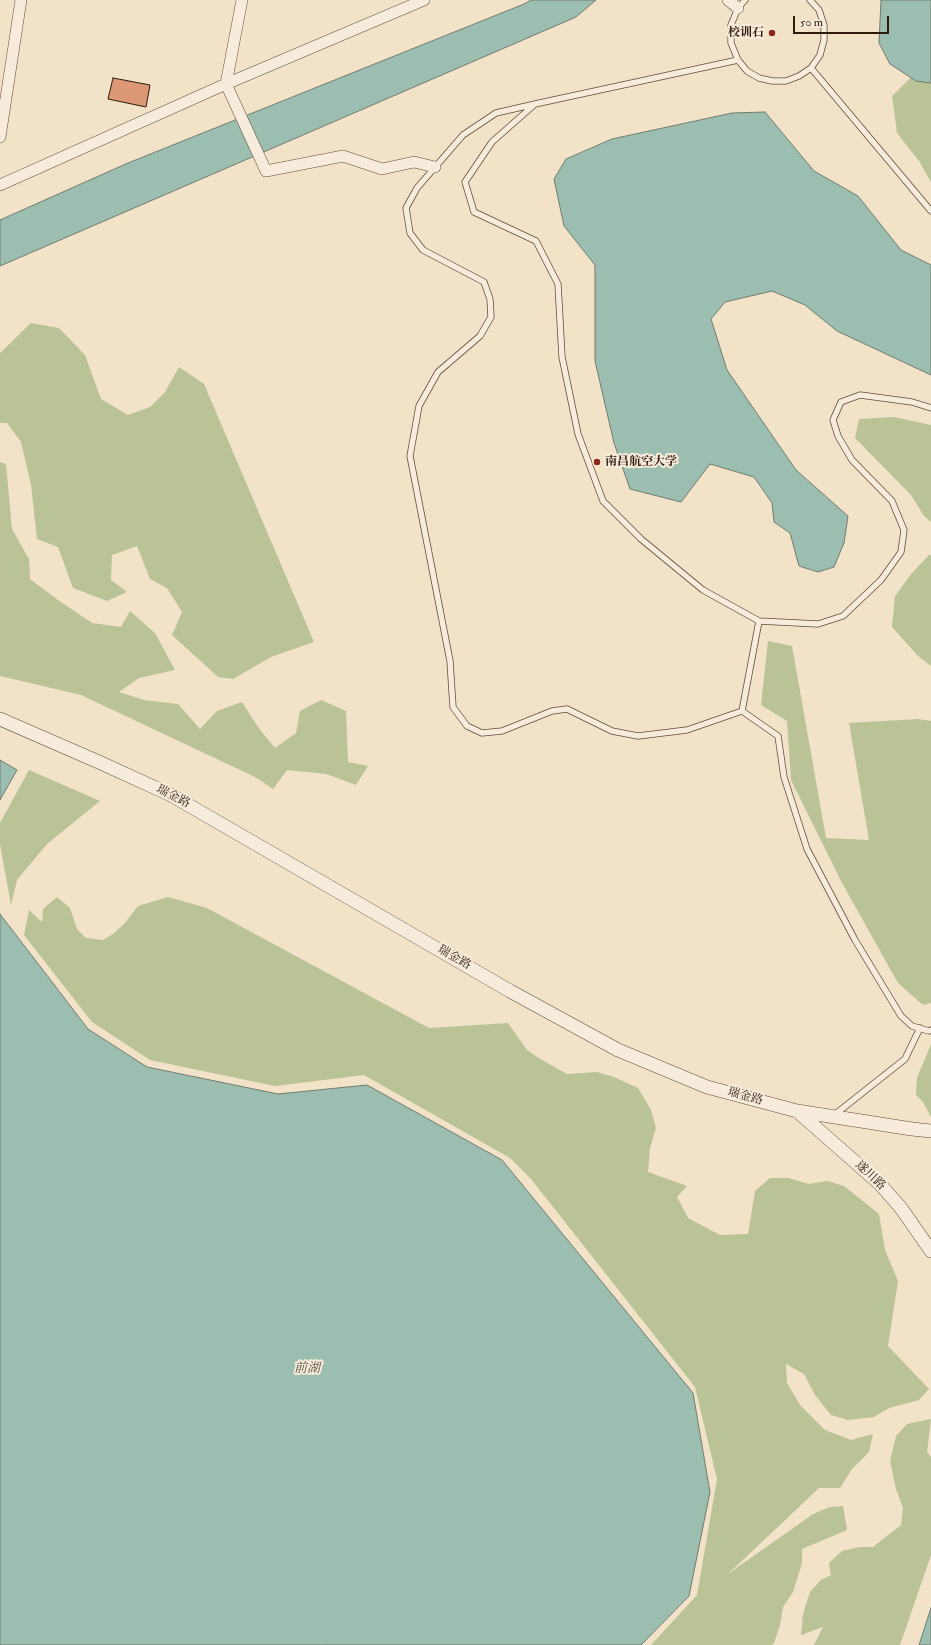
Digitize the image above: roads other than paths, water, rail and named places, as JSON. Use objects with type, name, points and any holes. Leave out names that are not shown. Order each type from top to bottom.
[{"type":"street","points":[[0,137],[21,0]]},
{"type":"street","points":[[242,0],[226,84],[266,171],[343,156],[382,169],[414,162],[435,167]]},
{"type":"street","points":[[0,185],[226,84],[424,0]]},
{"type":"street","points":[[728,0],[742,4]]},
{"type":"street","name":"瑞金路","points":[[0,719],[101,762],[171,795],[510,991],[618,1050],[707,1087],[797,1111],[931,1131]]},
{"type":"street","name":"遂川路","points":[[797,1111],[879,1183],[901,1208],[931,1251]]},
{"type":"lane","points":[[742,4],[731,25],[731,43],[738,60],[747,71],[759,78],[772,81],[786,81],[800,76],[811,68],[820,55],[824,40],[824,25],[819,10],[810,0]]},
{"type":"lane","points":[[738,60],[496,113],[463,135],[417,188],[406,208],[410,233],[423,250],[484,282],[490,299],[491,317],[480,336],[438,372],[419,406],[410,456],[450,661],[453,707],[466,726],[482,733],[502,731],[552,711],[567,709],[612,731],[638,736],[687,730],[742,711]]},
{"type":"lane","points":[[811,68],[931,211]]},
{"type":"lane","points":[[535,104],[492,142],[465,182],[474,212],[536,241],[558,284],[563,364],[578,434],[604,500],[641,539],[703,590],[759,620],[818,624],[843,616],[881,580],[901,552],[904,530],[892,501],[852,460],[838,436],[833,420],[841,402],[860,395],[912,402],[931,408]]},
{"type":"lane","points":[[742,711],[759,620]]},
{"type":"lane","points":[[742,711],[778,736],[784,778],[807,849],[855,940],[901,1016],[912,1026],[931,1030]]},
{"type":"lane","points":[[832,1117],[905,1059],[920,1028]]},
{"type":"water","points":[[531,0],[596,0],[576,17],[0,266],[0,220],[128,163]]},
{"type":"water","points":[[881,0],[931,0],[931,83],[916,81],[890,64],[879,43]]},
{"type":"water","points":[[765,112],[814,171],[858,196],[901,250],[931,265],[931,375],[837,331],[805,305],[772,291],[725,302],[711,319],[727,370],[796,470],[848,516],[844,543],[834,567],[818,572],[799,566],[790,533],[774,522],[772,503],[754,477],[710,464],[681,502],[630,489],[614,443],[595,361],[595,265],[564,226],[554,179],[566,159],[612,139],[732,113]]},
{"type":"water","points":[[0,760],[17,770],[0,800]]},
{"type":"water","name":"前湖","points":[[0,914],[88,1029],[147,1067],[278,1094],[367,1085],[502,1160],[693,1393],[710,1492],[689,1596],[641,1645],[0,1645]]},
{"type":"water","points":[[931,1608],[931,1645],[919,1645]]},
{"type":"place","name":"校训石","points":[[772,33]]},
{"type":"place","name":"南昌航空大学","points":[[597,462]]}]
